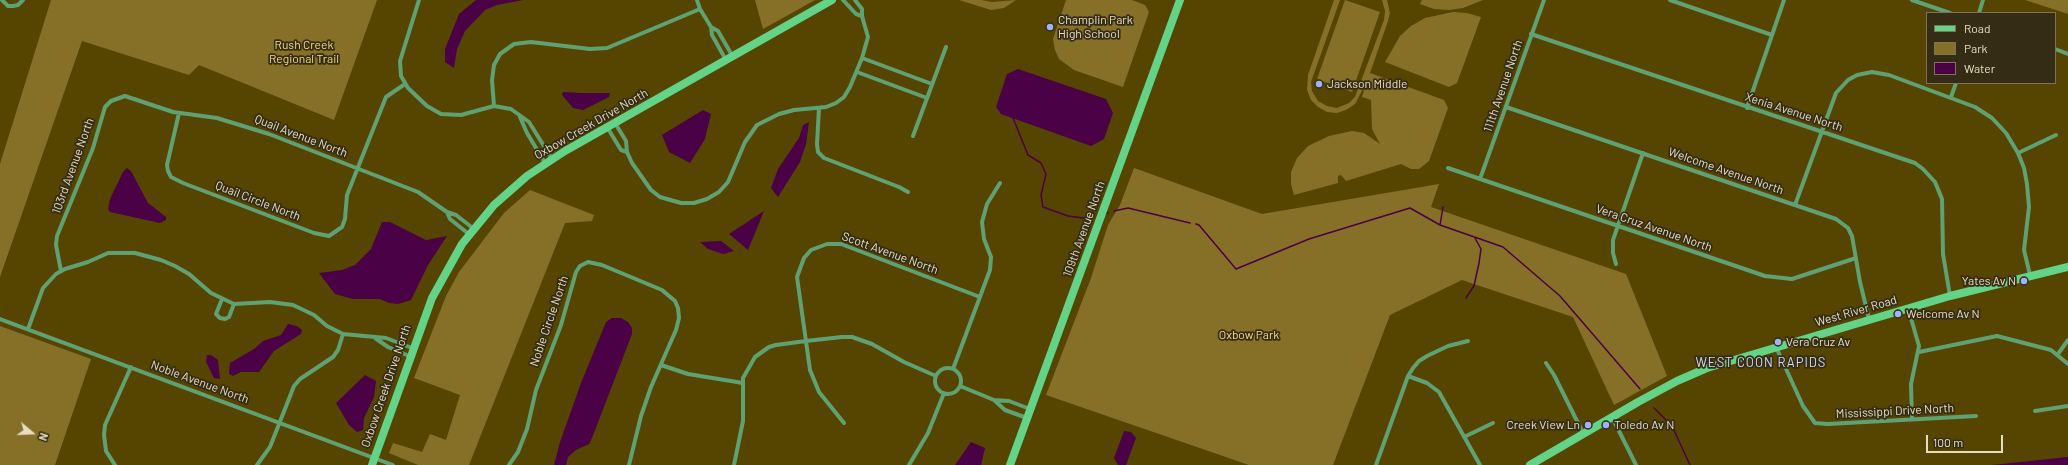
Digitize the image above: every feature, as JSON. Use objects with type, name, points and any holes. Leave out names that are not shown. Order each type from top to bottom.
[{"type":"street","points":[[2,0],[8,6],[18,5],[23,0]]},
{"type":"street","points":[[419,0],[400,61],[401,76],[405,84],[416,97],[436,112],[451,116],[466,114],[494,106],[511,109],[520,117],[529,122],[549,161]]},
{"type":"street","points":[[698,0],[700,9],[711,27],[712,35],[730,59]]},
{"type":"street","name":"Oxbow Creek Drive North","points":[[373,461],[409,356],[437,287],[472,232],[505,195],[549,161],[832,0]]},
{"type":"street","points":[[843,0],[856,14],[862,16]]},
{"type":"street","points":[[611,125],[626,141],[627,152],[636,169],[651,190],[660,197],[669,200],[694,203],[707,199],[719,192],[728,182],[746,142],[757,125],[779,114],[794,110],[819,108],[836,103],[844,97],[857,72],[868,37],[867,29],[862,16],[862,9],[855,0]]},
{"type":"street","name":"109th Avenue North","points":[[1010,465],[1180,0]]},
{"type":"street","name":"111th Avenue North","points":[[1480,179],[1544,0]]},
{"type":"street","points":[[1670,0],[1772,35]]},
{"type":"street","points":[[1747,108],[1784,0]]},
{"type":"street","points":[[1912,0],[1947,12]]},
{"type":"street","points":[[1979,12],[1983,0]]},
{"type":"street","points":[[494,106],[492,80],[494,65],[500,54],[514,44],[531,42],[590,49],[607,48],[700,9]]},
{"type":"street","points":[[711,27],[718,31],[730,59]]},
{"type":"street","name":"Xenia Avenue North","points":[[1532,34],[1747,108],[1908,160],[1923,169],[1935,182],[1939,190],[1943,208],[1943,254],[1950,296]]},
{"type":"street","points":[[913,136],[946,47]]},
{"type":"street","points":[[2056,49],[2068,54]]},
{"type":"street","points":[[862,58],[932,84]]},
{"type":"street","points":[[857,72],[927,98]]},
{"type":"street","points":[[1795,205],[1836,93],[1848,80],[1864,73],[1884,74],[1952,97],[1975,107],[1992,118],[2006,133],[2018,153],[2024,168],[2028,190],[2028,215],[2024,250],[2030,276]]},
{"type":"street","points":[[357,169],[386,97],[405,84]]},
{"type":"street","points":[[1952,97],[1956,84]]},
{"type":"street","name":"103rd Avenue North","points":[[61,271],[56,245],[57,236],[93,148],[105,108],[117,97],[130,97],[140,100]]},
{"type":"street","name":"Quail Avenue North","points":[[140,100],[178,113],[212,117],[245,125],[418,192],[447,212],[456,216],[472,232]]},
{"type":"street","name":"Welcome Avenue North","points":[[1506,107],[1836,219],[1848,228],[1854,241],[1860,282],[1869,319]]},
{"type":"street","points":[[819,108],[817,144],[818,152],[824,158],[899,187],[908,192]]},
{"type":"street","name":"Quail Circle North","points":[[178,113],[167,165],[171,177],[183,184],[324,236],[329,236],[335,233],[342,227],[345,218],[347,195],[357,169]]},
{"type":"street","points":[[466,114],[468,120]]},
{"type":"street","points":[[520,117],[525,129],[549,161]]},
{"type":"street","points":[[611,125],[621,150],[627,152]]},
{"type":"street","points":[[2018,153],[2056,136]]},
{"type":"street","points":[[1616,264],[1613,246],[1618,226],[1643,154]]},
{"type":"street","name":"Vera Cruz Avenue North","points":[[1448,168],[1776,279],[1800,277],[1856,258]]},
{"type":"street","points":[[953,369],[991,263],[984,239],[982,222],[987,204],[1000,183]]},
{"type":"street","name":"Quail Avenue North","points":[[447,212],[450,219],[472,232]]},
{"type":"street","name":"Scott Avenue North","points":[[844,423],[819,392],[810,370],[797,277],[804,258],[811,250],[827,244],[841,244],[980,297]]},
{"type":"street","points":[[28,329],[43,288],[48,281],[61,271],[108,253],[135,253],[161,260],[175,266],[222,299],[234,304],[270,302],[293,305],[314,315],[327,326],[343,334],[386,338],[412,348]]},
{"type":"street","name":"Noble Circle North","points":[[509,465],[518,452],[527,429],[536,390],[557,337],[580,266],[588,262],[602,265],[662,290],[675,301],[679,318],[641,416],[629,465]]},
{"type":"street","name":"West River Road","points":[[1530,465],[1583,433],[1690,375],[1869,319],[1950,296],[2068,267]]},
{"type":"street","points":[[222,299],[216,314],[220,318],[225,320],[229,317],[234,304]]},
{"type":"street","points":[[1908,308],[1918,339],[1919,352],[1911,384],[1912,419]]},
{"type":"street","name":"Noble Avenue North","points":[[0,318],[280,423],[373,461],[393,465]]},
{"type":"street","points":[[257,465],[270,447],[294,386],[300,379],[333,357],[338,350],[343,334]]},
{"type":"street","points":[[1919,352],[1997,336],[2044,348],[2058,354],[2068,364]]},
{"type":"street","points":[[734,465],[743,421],[743,383],[749,365],[762,352],[776,345],[842,337],[862,340],[904,362],[936,376]]},
{"type":"street","points":[[375,338],[388,347],[409,356]]},
{"type":"street","points":[[2058,354],[2068,340]]},
{"type":"street","points":[[1376,465],[1408,376],[1419,361],[1448,346],[1468,341]]},
{"type":"street","name":"Mississippi Drive North","points":[[1776,347],[1803,406],[1815,423],[1828,424],[1976,416]]},
{"type":"street","points":[[1546,362],[1583,433]]},
{"type":"street","points":[[661,365],[688,374],[743,383]]},
{"type":"street","points":[[115,465],[106,452],[104,435],[105,426],[132,368]]},
{"type":"street","points":[[945,368],[953,369],[959,374],[960,386],[952,394],[944,393],[936,384],[936,376],[945,368]]},
{"type":"street","points":[[1408,376],[1427,383],[1440,392],[1480,465]]},
{"type":"street","points":[[960,386],[994,400],[1009,401],[1030,409]]},
{"type":"street","points":[[909,465],[928,433],[944,393]]},
{"type":"street","points":[[994,400],[1005,410],[1027,418]]},
{"type":"street","points":[[2035,411],[2068,406]]},
{"type":"street","points":[[1612,417],[1636,465]]},
{"type":"street","points":[[1464,437],[1493,423]]},
{"type":"green space","name":"Rush Creek Regional Trail","points":[[51,0],[377,0],[334,120],[199,65],[189,75],[82,41],[0,277],[0,164]]},
{"type":"green space","points":[[755,0],[815,0],[763,29]]},
{"type":"green space","points":[[959,0],[981,0],[992,2],[1016,0],[1004,8],[991,10]]},
{"type":"green space","points":[[1066,0],[1132,0],[1145,5],[1149,12],[1123,87],[1074,70],[1059,59],[1055,50],[1053,39]]},
{"type":"green space","points":[[1334,0],[1340,0],[1311,82],[1312,91],[1318,101],[1327,106],[1337,108],[1349,103],[1355,97],[1384,20],[1385,11],[1382,0],[1387,0],[1390,13],[1370,73],[1444,100],[1448,108],[1429,161],[1419,169],[1411,169],[1401,164],[1346,181],[1341,175],[1338,176],[1338,183],[1294,195],[1291,184],[1291,172],[1297,158],[1308,146],[1329,136],[1352,131],[1364,133],[1380,144],[1372,129],[1371,100],[1362,97],[1366,83],[1355,104],[1346,110],[1337,113],[1327,112],[1318,107],[1311,100],[1307,90],[1308,75]]},
{"type":"green space","points":[[1345,0],[1380,12],[1352,92],[1317,79]]},
{"type":"green space","points":[[1422,0],[1483,0],[1463,8],[1449,10],[1434,9],[1420,4]]},
{"type":"green space","points":[[2025,0],[2068,0],[2068,14]]},
{"type":"green space","points":[[1453,12],[1467,13],[1481,17],[1457,83],[1449,87],[1385,62],[1400,36],[1411,26],[1425,18]]},
{"type":"green space","name":"Oxbow Park","points":[[1134,168],[1262,214],[1439,184],[1431,207],[1626,274],[1667,376],[1614,405],[1573,317],[1462,280],[1390,315],[1333,465],[1249,465],[1046,395],[1091,278],[1108,225],[1120,205]]},
{"type":"green space","points":[[530,190],[594,215],[592,221],[565,223],[469,465],[418,465],[389,453],[393,443],[422,452],[430,434],[446,440],[460,395],[414,378],[446,296],[459,272],[504,213]]},
{"type":"green space","points":[[0,326],[91,359],[55,465],[0,465]]},
{"type":"water","points":[[476,0],[523,0],[497,5],[485,10],[465,31],[457,49],[454,68],[445,62],[445,49],[459,14]]},
{"type":"water","points":[[1018,69],[1106,99],[1113,113],[1104,139],[1091,146],[1001,114],[996,107],[1007,74]]},
{"type":"water","points":[[563,92],[610,93],[609,97],[583,110],[573,108],[562,95]]},
{"type":"water","points":[[703,110],[711,114],[705,139],[690,163],[669,152],[662,135]]},
{"type":"water","points":[[809,122],[806,144],[800,162],[778,197],[771,188],[778,169],[799,138],[803,125]]},
{"type":"water","points":[[127,168],[131,171],[148,203],[166,217],[166,220],[160,223],[110,212],[108,209],[110,199],[123,172]]},
{"type":"water","points":[[764,211],[748,250],[729,234]]},
{"type":"water","points":[[382,222],[390,222],[426,240],[447,236],[428,265],[411,300],[398,304],[389,303],[380,299],[353,299],[335,294],[319,273],[342,270],[355,265],[371,249]]},
{"type":"water","points":[[721,241],[734,251],[723,254],[708,249],[700,242]]},
{"type":"water","points":[[612,318],[621,318],[628,322],[632,328],[632,334],[592,438],[589,444],[576,450],[568,457],[566,465],[554,465],[560,442],[581,383],[606,322]]},
{"type":"water","points":[[288,324],[297,326],[302,330],[301,334],[274,351],[259,372],[241,372],[233,376],[229,374],[230,363],[254,349],[263,341],[281,335]]},
{"type":"water","points":[[207,355],[211,355],[218,360],[220,379],[214,378],[206,362]]},
{"type":"water","points":[[365,375],[376,381],[374,397],[364,418],[363,430],[357,432],[349,425],[336,403]]},
{"type":"water","points":[[1124,431],[1131,432],[1136,438],[1126,465],[1118,465],[1114,458]]},
{"type":"water","points":[[971,442],[985,448],[981,465],[955,465]]},
{"type":"water","points":[[2068,457],[2068,465],[1992,465]]},
{"type":"waterway","points":[[1013,118],[1028,155],[1041,163],[1046,174],[1041,195],[1043,207],[1068,216],[1083,218],[1093,216]]},
{"type":"waterway","points":[[1440,225],[1443,207]]},
{"type":"waterway","points":[[1114,211],[1128,208],[1190,223]]},
{"type":"waterway","points":[[1196,224],[1199,225],[1236,269],[1309,239],[1410,208],[1440,225],[1503,247],[1560,296],[1640,389]]},
{"type":"waterway","points":[[1466,298],[1474,286],[1479,263],[1481,249],[1475,238]]},
{"type":"waterway","points":[[1654,408],[1672,426],[1690,465]]},
{"type":"place","name":"Champlin Park High School","points":[[1050,27]]},
{"type":"place","name":"Jackson Middle","points":[[1319,84]]},
{"type":"place","name":"Yates Av N","points":[[2024,281]]},
{"type":"place","name":"Welcome Av N","points":[[1898,314]]},
{"type":"place","name":"Vera Cruz Av","points":[[1778,342]]},
{"type":"place","name":"Creek View Ln","points":[[1588,425]]},
{"type":"place","name":"Toledo Av N","points":[[1606,425]]},
{"type":"district","name":"WEST COON RAPIDS","points":[[1761,363]]}]
